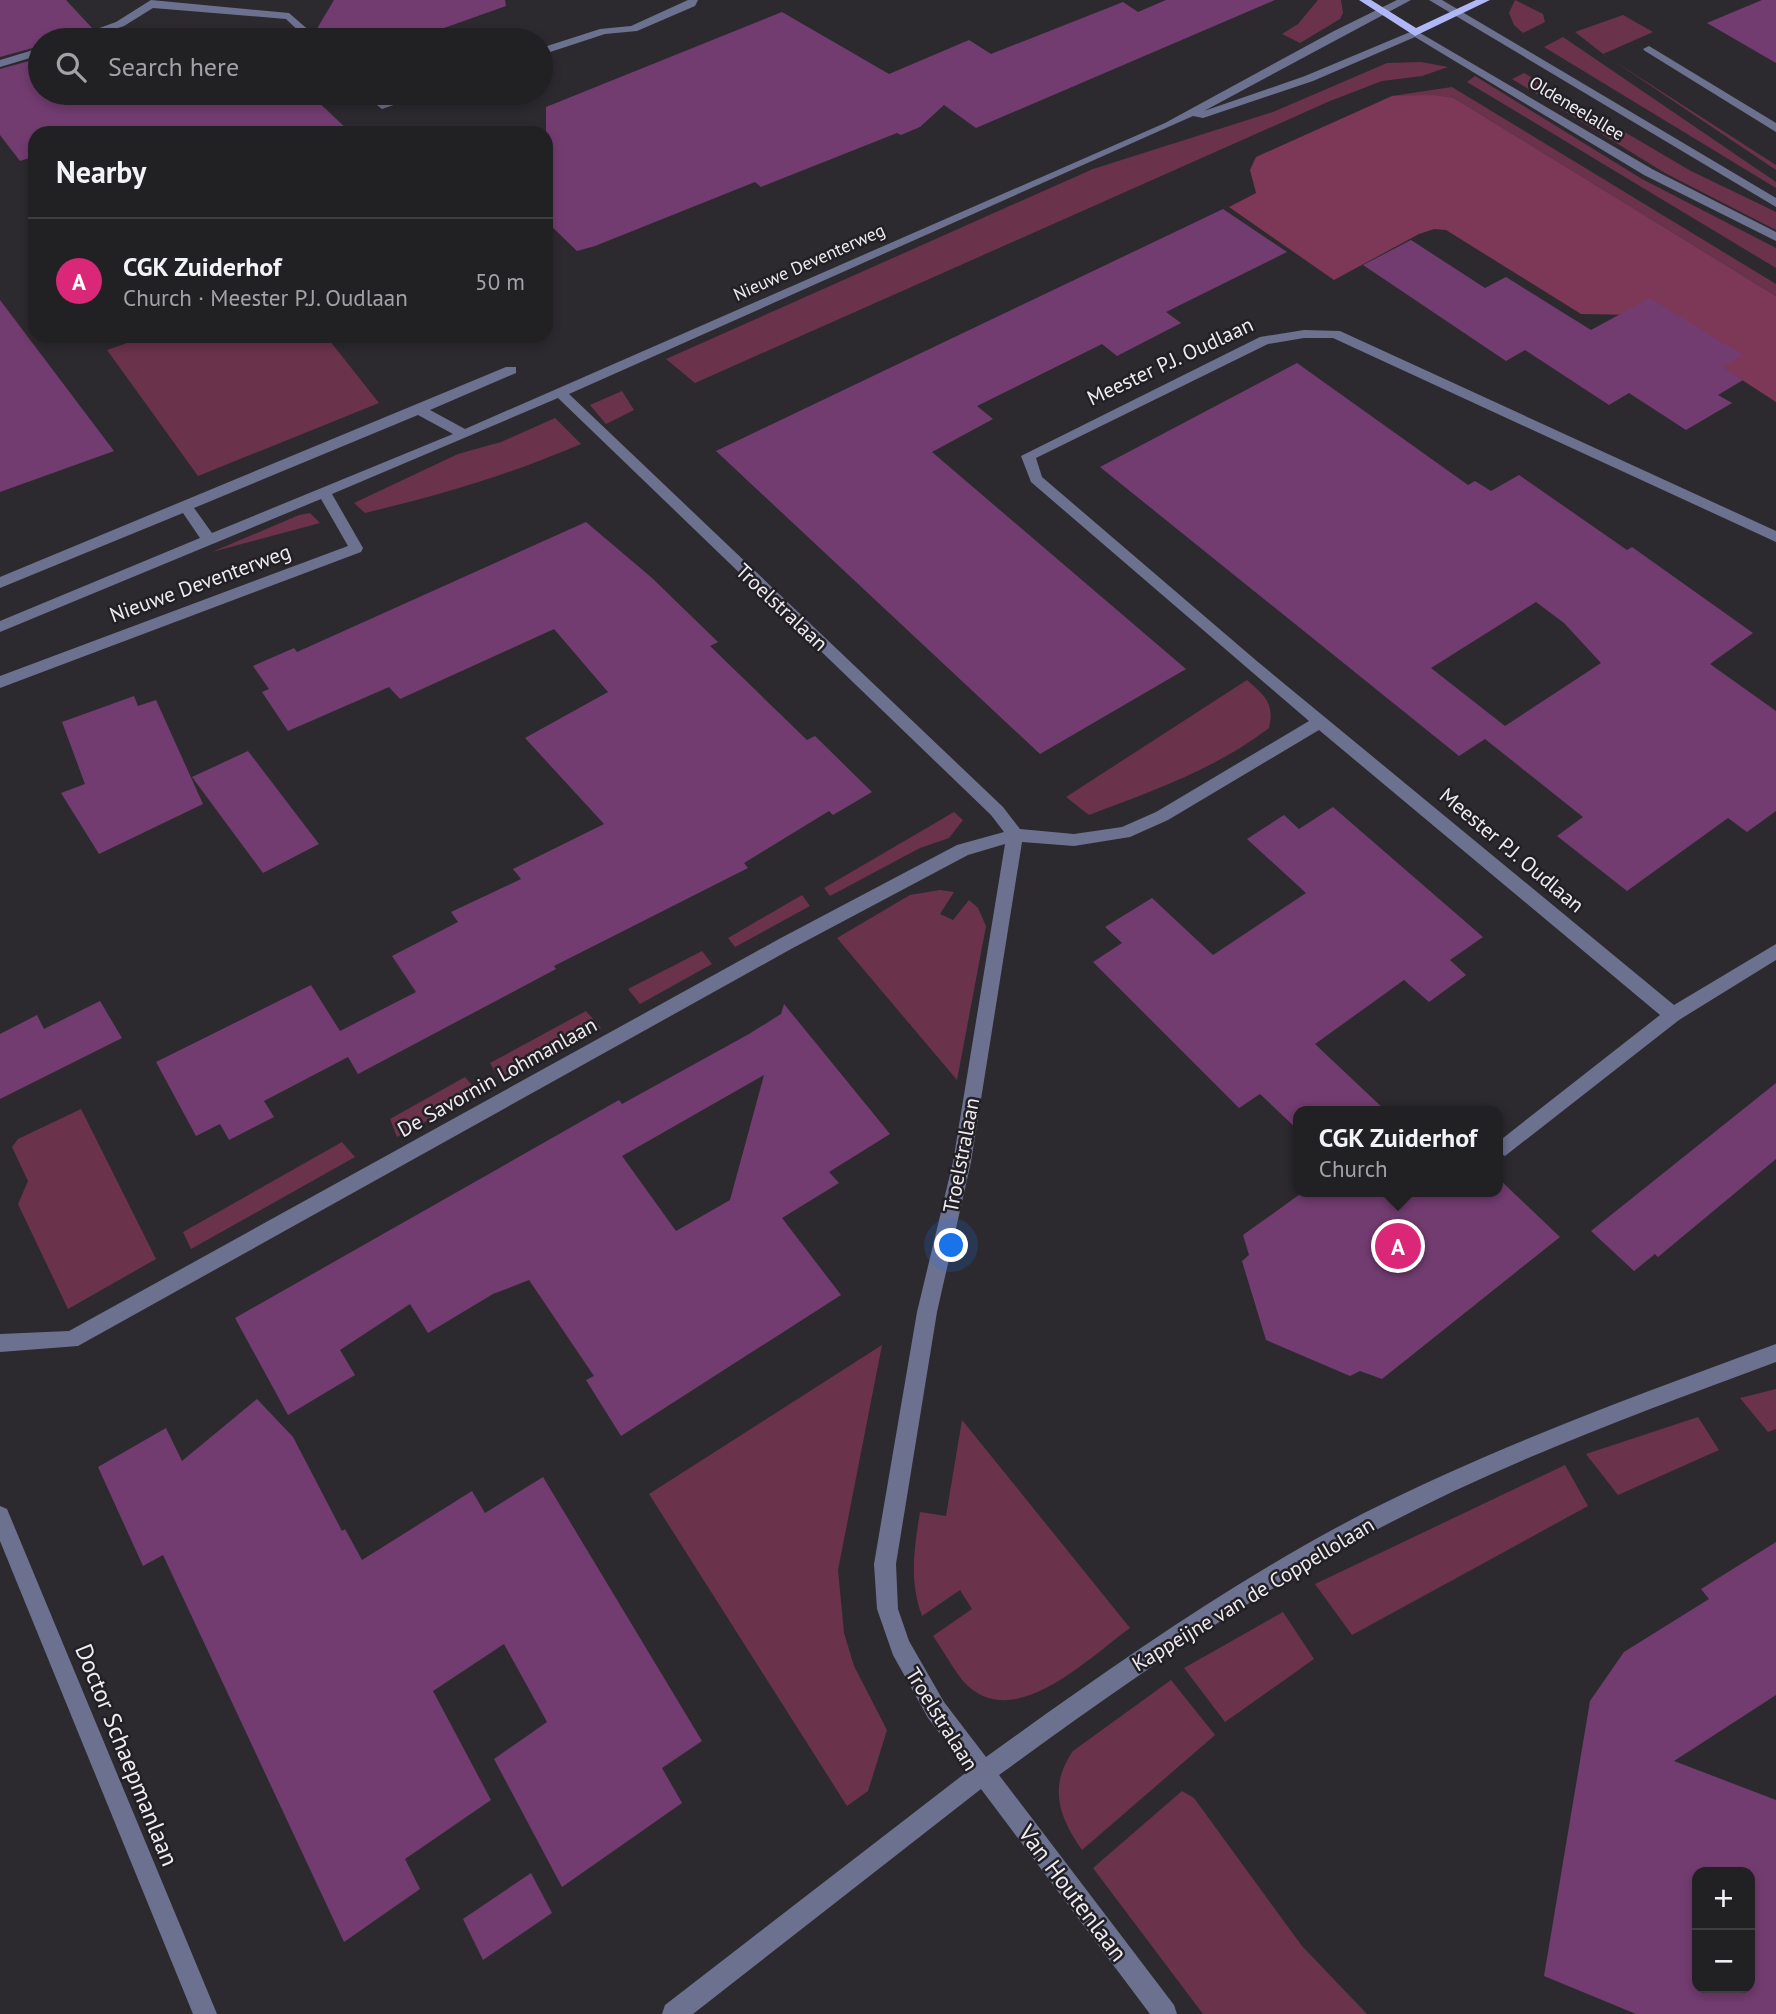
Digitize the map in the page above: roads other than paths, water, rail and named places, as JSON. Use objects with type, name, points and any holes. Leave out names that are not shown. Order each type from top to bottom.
[{"type":"main road","name":"Oldeneelallee","points":[[1364,0],[1415,33]]},
{"type":"main road","name":"Nieuwe Deventerweg","points":[[1415,33],[1485,0]]},
{"type":"street","points":[[553,48],[604,31],[633,29],[691,4],[693,0]]},
{"type":"street","name":"Nieuwe Deventerweg","points":[[0,627],[465,434],[1169,125],[1380,11],[1406,0]]},
{"type":"street","name":"Oldeneelallee","points":[[1434,0],[1776,203]]},
{"type":"street","points":[[108,28],[156,3],[289,16],[302,28]]},
{"type":"street","name":"Nieuwe Deventerweg","points":[[1169,125],[1275,93],[1359,60],[1415,33]]},
{"type":"street","name":"Oldeneelallee","points":[[1415,33],[1648,172],[1776,237]]},
{"type":"street","points":[[1649,49],[1776,128]]},
{"type":"street","points":[[0,64],[28,55]]},
{"type":"street","name":"Meester P.J. Oudlaan","points":[[1673,1015],[1036,480],[1028,456],[1265,340],[1304,334],[1335,334],[1776,537]]},
{"type":"street","points":[[0,583],[512,370]]},
{"type":"street","name":"Troelstralaan","points":[[560,393],[997,811],[1015,835],[962,1163],[927,1312],[883,1572],[890,1626],[906,1661],[936,1710],[981,1773],[674,2014]]},
{"type":"street","points":[[419,410],[465,434]]},
{"type":"street","name":"Nieuwe Deventerweg","points":[[0,682],[71,653],[356,548],[345,524],[325,494]]},
{"type":"street","name":"Nieuwe Deventerweg","points":[[186,507],[209,540]]},
{"type":"street","points":[[1015,835],[1074,840],[1124,833],[1162,816],[1321,721]]},
{"type":"street","name":"De Savornin Lohmanlaan","points":[[0,1343],[71,1339],[785,944],[963,850],[1015,835]]},
{"type":"street","points":[[1505,1148],[1673,1015],[1776,951]]},
{"type":"street","name":"Kappeijne van de Coppellolaan","points":[[981,1773],[1118,1675],[1259,1585],[1396,1508],[1581,1425],[1776,1353]]},
{"type":"street","name":"Doctor Schaepmanlaan","points":[[0,1516],[205,2014]]},
{"type":"street","name":"Van Houtenlaan","points":[[981,1773],[1165,2014]]},
{"type":"place","name":"CGK Zuiderhof","points":[[1398,1246]]}]
